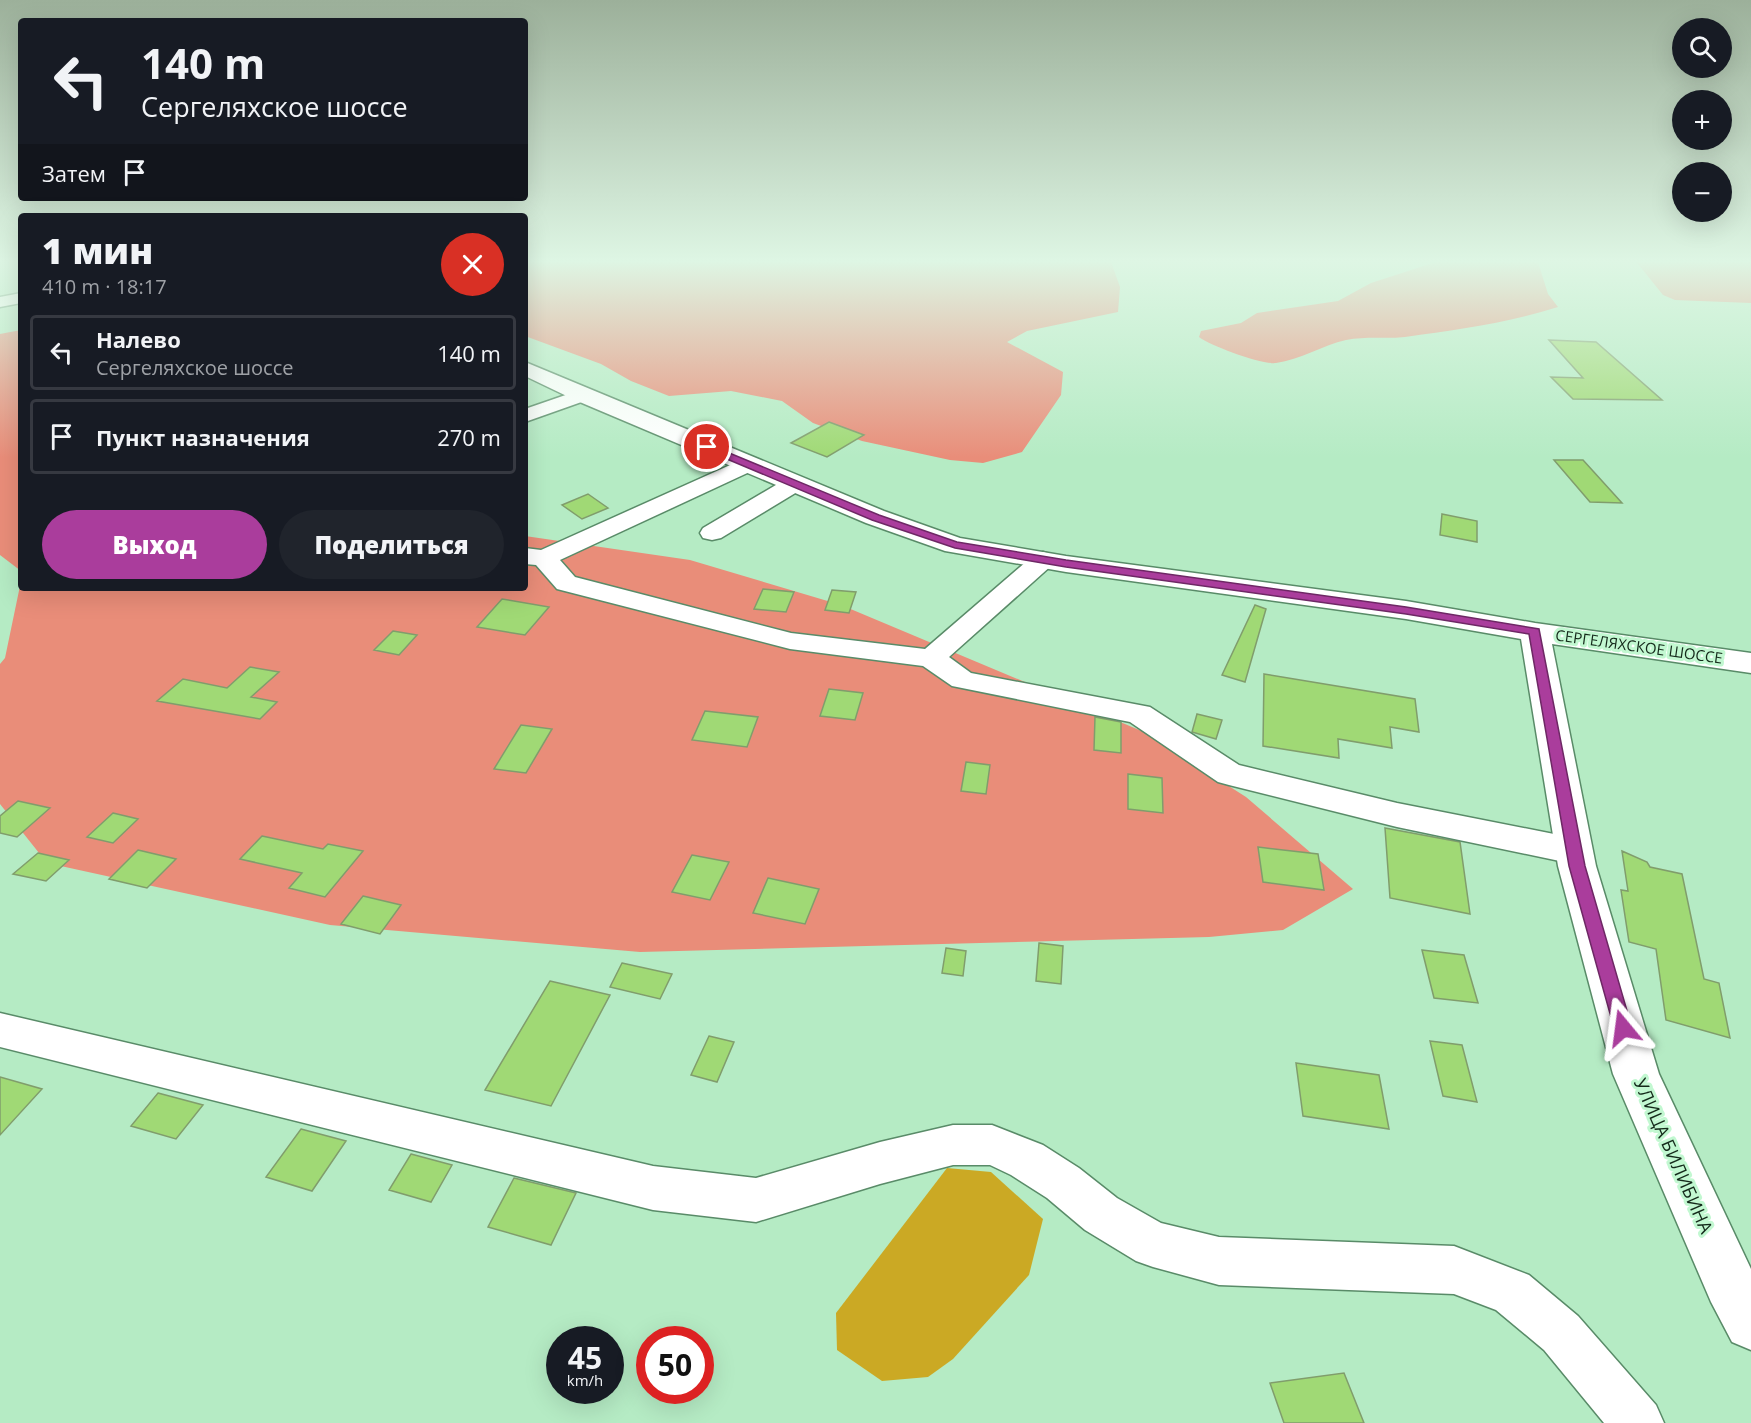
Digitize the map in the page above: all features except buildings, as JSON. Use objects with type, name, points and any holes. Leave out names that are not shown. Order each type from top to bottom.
[{"type":"main road","name":"СЕРГЕЛЯХСКОЕ ШОССЕ","points":[[528,369],[794,484],[876,517],[955,545],[1042,560],[1406,610],[1535,632],[1751,663]]},
{"type":"main road","name":"УЛИЦА БИЛИБИНА","points":[[1535,632],[1574,850],[1636,1074],[1730,1283],[1751,1323]]},
{"type":"street","points":[[528,415],[583,395]]},
{"type":"street","points":[[748,464],[534,557],[566,583],[589,589],[790,641],[931,658],[962,680],[1139,714],[1229,774],[1397,815],[1574,850]]},
{"type":"street","points":[[712,533],[794,484]]},
{"type":"street","points":[[931,658],[1042,560]]},
{"type":"street","points":[[0,1030],[653,1188],[756,1200],[880,1163],[953,1145],[992,1144],[1027,1160],[1063,1183],[1101,1214],[1153,1244],[1219,1261],[1454,1270],[1512,1292],[1561,1333],[1638,1423]]},
{"type":"shaded area","points":[[528,325],[1054,325],[1027,331],[1007,342],[1063,372],[1061,395],[1022,452],[983,463],[950,460],[862,441],[813,423],[782,401],[731,391],[669,396],[631,381],[601,364],[528,337]]},
{"type":"shaded area","points":[[1229,325],[1483,325],[1405,337],[1346,340],[1294,359],[1276,363],[1260,361],[1214,345],[1199,337],[1201,331]]},
{"type":"shaded area","points":[[18,331],[18,569],[0,555],[0,334]]},
{"type":"shaded area","points":[[528,536],[690,560],[841,605],[1144,732],[1246,797],[1353,889],[1283,930],[1209,937],[640,952],[330,925],[47,863],[0,804],[0,664],[5,658],[19,591],[528,591]]},
{"type":"shaded area","points":[[947,1168],[991,1172],[1043,1219],[1029,1275],[953,1359],[928,1377],[882,1381],[837,1350],[836,1313]]},
{"type":"route","points":[[707,447],[876,517],[955,545],[1066,564],[1406,610],[1535,632],[1577,866],[1623,1028]]}]
